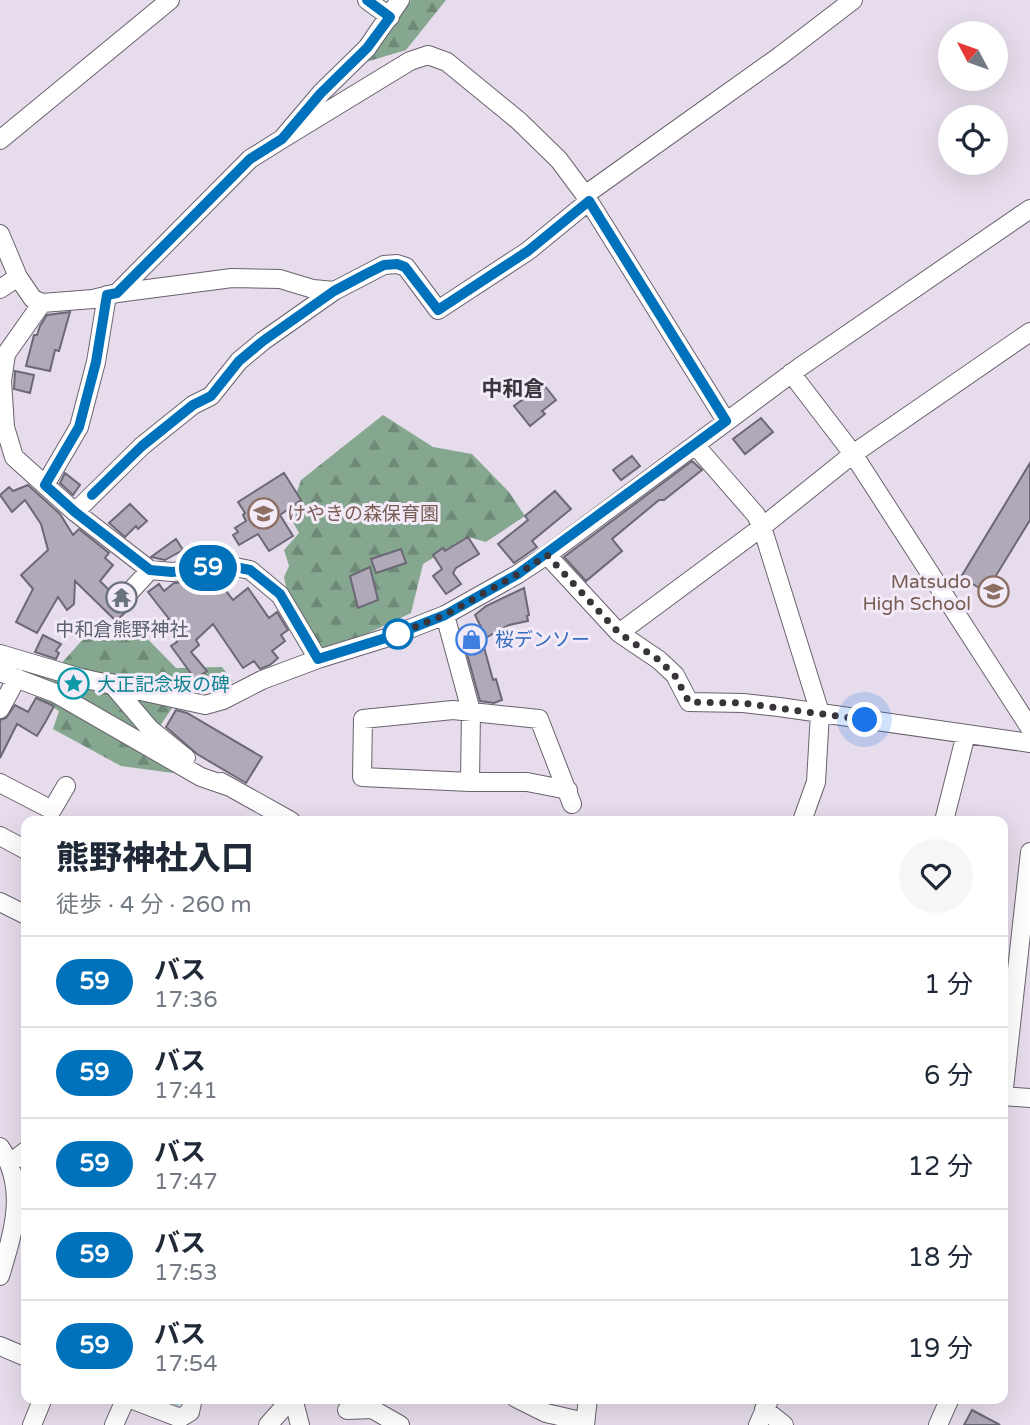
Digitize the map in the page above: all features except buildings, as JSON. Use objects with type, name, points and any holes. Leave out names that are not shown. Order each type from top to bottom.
[{"type":"street","points":[[0,140],[170,0]]},
{"type":"street","points":[[367,0],[390,17]]},
{"type":"street","points":[[282,139],[321,93],[367,48],[400,0]]},
{"type":"street","points":[[75,512],[142,446],[193,405],[211,396],[239,361],[334,291],[384,265],[397,264],[405,267],[438,310],[528,251],[587,198],[853,0]]},
{"type":"street","points":[[45,485],[79,427],[112,294],[250,159],[382,76],[428,55],[447,62],[519,121],[559,160],[587,198],[726,421]]},
{"type":"street","points":[[0,654],[205,705],[318,659],[389,637],[445,615],[547,555],[791,373],[1030,209]]},
{"type":"street","points":[[0,234],[18,277],[33,299],[42,303],[93,299],[112,294],[232,278],[280,279],[313,289],[334,291]]},
{"type":"street","points":[[0,289],[18,277]]},
{"type":"street","points":[[42,303],[6,354],[2,382],[5,427],[14,457],[75,512],[150,570],[172,572],[230,566],[250,570],[280,594],[318,659]]},
{"type":"street","points":[[619,633],[762,527],[853,454],[1030,332]]},
{"type":"street","points":[[791,373],[853,454],[1030,728]]},
{"type":"street","points":[[695,445],[756,515],[762,527],[820,713],[816,782],[810,816]]},
{"type":"street","points":[[547,555],[619,633],[659,660],[675,676],[689,702],[743,703],[1030,743]]},
{"type":"street","points":[[126,596],[150,570]]},
{"type":"street","points":[[445,615],[471,711],[470,782]]},
{"type":"street","points":[[0,709],[9,675],[55,694],[201,777],[230,788]]},
{"type":"street","points":[[111,683],[165,743],[230,788],[282,816]]},
{"type":"street","points":[[453,710],[471,711],[539,719],[570,797],[527,782],[362,777],[363,719],[453,710]]},
{"type":"street","points":[[945,816],[965,734]]},
{"type":"street","points":[[0,783],[52,810],[66,786]]},
{"type":"street","points":[[0,836],[21,847]]},
{"type":"street","points":[[1008,1051],[1030,852]]},
{"type":"street","points":[[0,902],[21,912]]},
{"type":"street","points":[[1008,1096],[1030,1098]]},
{"type":"street","points":[[0,1147],[9,1164],[17,1211],[15,1229],[0,1276]]},
{"type":"street","points":[[9,1164],[21,1155]]},
{"type":"street","points":[[0,1346],[21,1355]]},
{"type":"street","points":[[32,1425],[41,1404]]},
{"type":"street","points":[[114,1425],[124,1404]]},
{"type":"street","points":[[142,1404],[180,1419],[190,1412],[192,1404]]},
{"type":"street","points":[[268,1425],[287,1404]]},
{"type":"street","points":[[295,1404],[300,1425]]},
{"type":"street","points":[[348,1411],[375,1404],[400,1425]]},
{"type":"street","points":[[528,1404],[546,1413],[585,1423],[587,1404]]},
{"type":"street","points":[[938,1425],[947,1404]]},
{"type":"street","points":[[764,1411],[784,1425]]},
{"type":"green space","points":[[411,0],[446,0],[406,50],[366,62]]},
{"type":"green space","points":[[383,415],[433,447],[472,454],[509,492],[525,516],[486,542],[468,537],[423,564],[411,613],[337,648],[318,650],[288,596],[284,577],[289,566],[284,550],[299,533],[289,515],[301,480]]},
{"type":"green space","points":[[131,622],[176,668],[222,667],[233,681],[180,696],[152,738],[182,767],[173,773],[121,766],[53,729],[59,711],[0,674],[0,664],[49,677],[86,636]]},
{"type":"waterway","points":[[173,1412],[177,1404]]},
{"type":"bus line","name":"59","points":[[92,495],[142,446],[193,405],[211,396],[239,361],[334,291],[384,265],[397,264],[405,267],[438,310],[528,251],[589,201],[726,421],[518,574],[445,615],[389,637],[318,659],[280,594],[250,570],[230,566],[172,572],[150,570],[75,512],[45,485],[79,427],[96,362],[107,295],[117,293],[216,190],[250,159],[282,139],[321,93],[367,48],[390,17],[367,0]]},
{"type":"place","name":"けやきの森保育園","points":[[264,513]]},
{"type":"place","name":"Matsudo High School","points":[[994,592]]},
{"type":"place","name":"中和倉熊野神社","points":[[122,598]]},
{"type":"place","name":"桜デンソー","points":[[472,639]]},
{"type":"place","name":"大正記念坂の碑","points":[[74,684]]},
{"type":"district","name":"中和倉","points":[[513,389]]},
{"type":"route","points":[[398,634],[389,637],[445,615],[547,555],[628,642],[659,660],[675,676],[689,702],[743,703],[865,720]]}]
